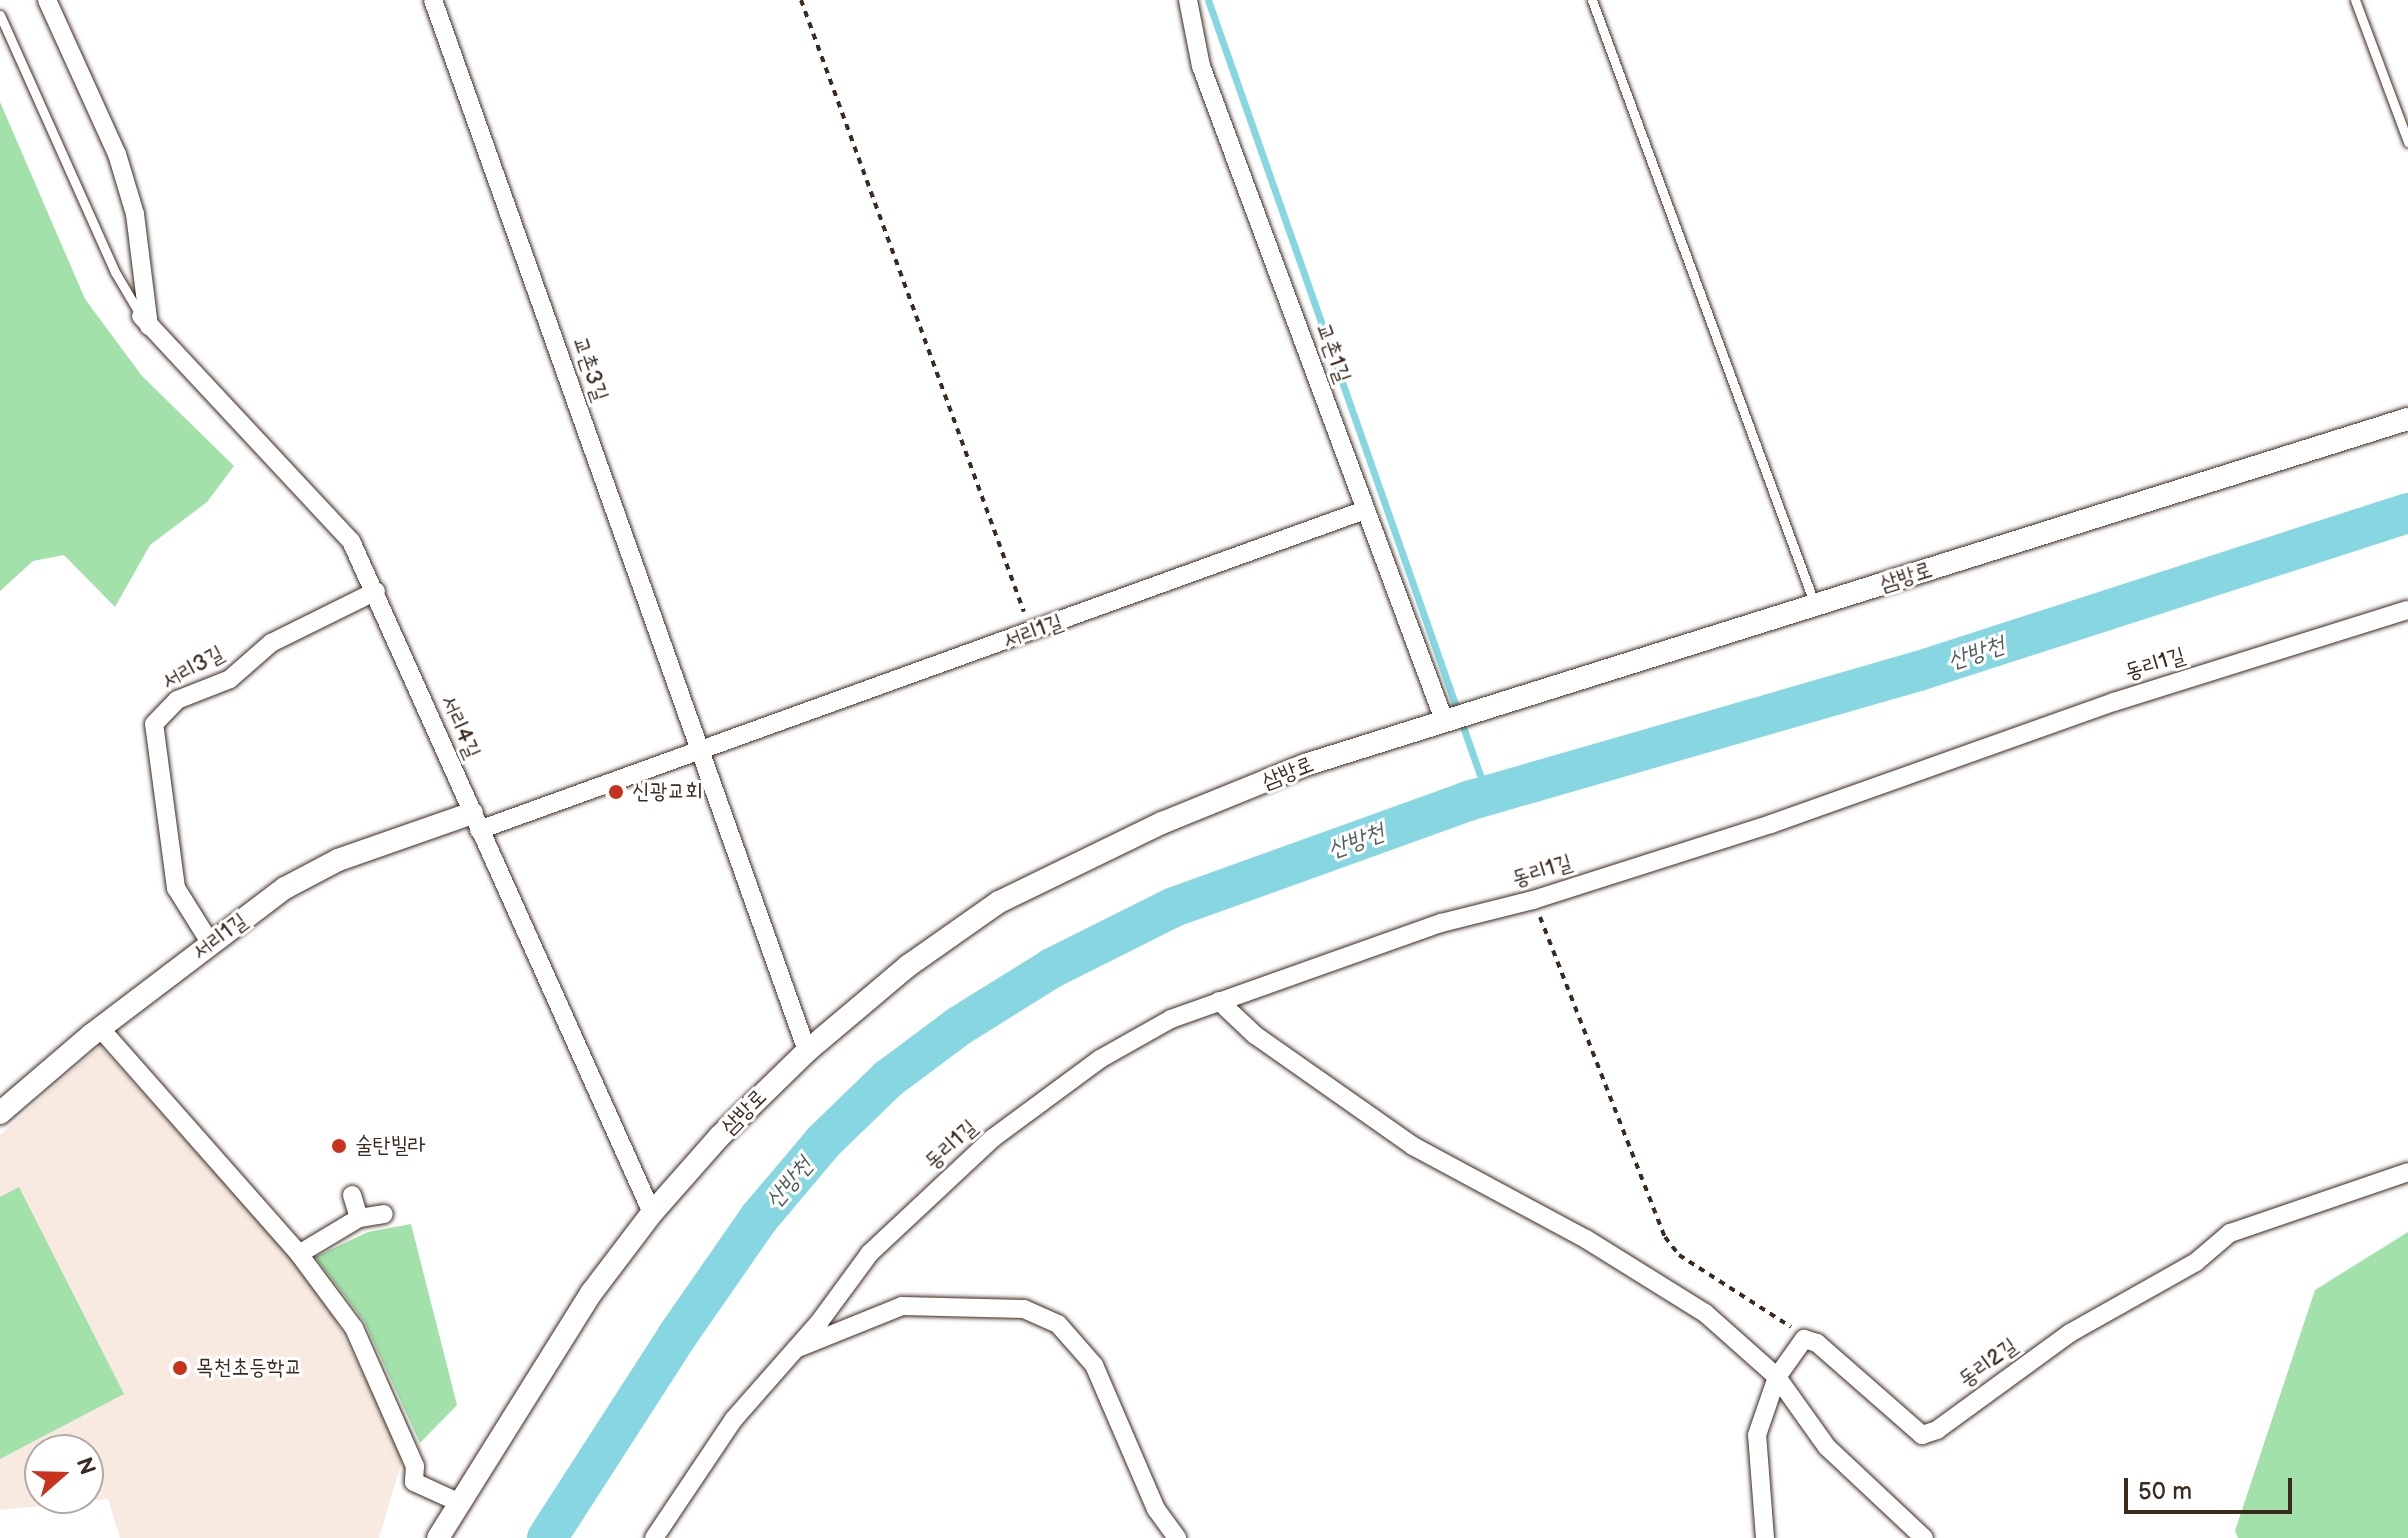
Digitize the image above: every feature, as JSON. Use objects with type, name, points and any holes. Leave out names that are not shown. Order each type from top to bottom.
[{"type":"street","points":[[47,0],[117,154],[135,214],[145,321]]},
{"type":"street","name":"교촌3길","points":[[433,0],[700,754]]},
{"type":"street","name":"교촌1길","points":[[1188,0],[1201,66],[1444,720]]},
{"type":"street","name":"서리4길","points":[[145,321],[351,541],[652,1213]]},
{"type":"street","name":"삼방로","points":[[438,1538],[592,1292],[652,1213],[720,1136],[807,1051],[908,966],[999,902],[1191,812],[1305,765],[2408,419]]},
{"type":"street","name":"서리1길","points":[[0,1113],[100,1028],[285,888],[338,860],[700,754],[1365,510]]},
{"type":"street","name":"서리3길","points":[[211,944],[176,888],[154,724],[177,700],[230,679],[271,643],[376,591]]},
{"type":"street","name":"동리1길","points":[[654,1538],[734,1419],[870,1253],[993,1138],[1100,1059],[1171,1019],[1441,923],[1533,900],[1771,824],[2114,702],[2408,610]]},
{"type":"street","points":[[700,754],[807,1051]]},
{"type":"street","points":[[1219,1001],[1255,1035],[1413,1146],[1586,1239],[1705,1313],[1777,1377],[1827,1447],[1924,1538]]},
{"type":"street","points":[[100,1028],[299,1254],[354,1328],[415,1466],[414,1482],[460,1503]]},
{"type":"street","name":"동리2길","points":[[1804,1339],[1817,1343],[1922,1435],[1937,1430],[2070,1333],[2196,1262],[2230,1233],[2408,1172]]},
{"type":"street","points":[[352,1195],[359,1218]]},
{"type":"street","points":[[299,1254],[359,1218],[384,1214]]},
{"type":"street","name":"동리1길","points":[[792,1350],[902,1306],[1024,1309],[1058,1324],[1094,1365],[1156,1509],[1177,1538]]},
{"type":"street","points":[[1765,1538],[1757,1435],[1777,1377],[1804,1339]]},
{"type":"lane","points":[[1592,0],[1815,606]]},
{"type":"lane","points":[[2355,0],[2408,142]]},
{"type":"lane","points":[[0,15],[115,272],[145,321]]},
{"type":"path","points":[[801,0],[1031,633]]},
{"type":"path","points":[[1533,900],[1665,1237],[1679,1255],[1787,1323],[1804,1339]]},
{"type":"shaded area","name":"목천초등학교","points":[[100,1046],[318,1286],[404,1454],[379,1538],[120,1538],[108,1499],[104,1499],[104,1434],[24,1434],[24,1508],[0,1510],[0,1135]]},
{"type":"green space","points":[[0,102],[85,299],[142,376],[234,466],[207,502],[150,545],[115,607],[64,555],[33,561],[0,591]]},
{"type":"green space","points":[[19,1187],[124,1394],[48,1434],[24,1434],[24,1446],[0,1459],[0,1197]]},
{"type":"green space","points":[[411,1224],[457,1405],[420,1443],[364,1321],[315,1257],[368,1232]]},
{"type":"green space","points":[[2408,1232],[2408,1538],[2238,1538],[2235,1531],[2315,1290]]},
{"type":"waterway","points":[[1208,0],[1487,795]]},
{"type":"waterway","name":"산방천","points":[[547,1538],[677,1336],[759,1218],[823,1142],[888,1079],[959,1026],[1052,968],[1174,907],[1468,801],[1919,671],[2408,513]]},
{"type":"place","name":"신광교회","points":[[616,792]]},
{"type":"place","name":"술탄빌라","points":[[339,1146]]},
{"type":"place","name":"목천초등학교","points":[[180,1368]]}]
